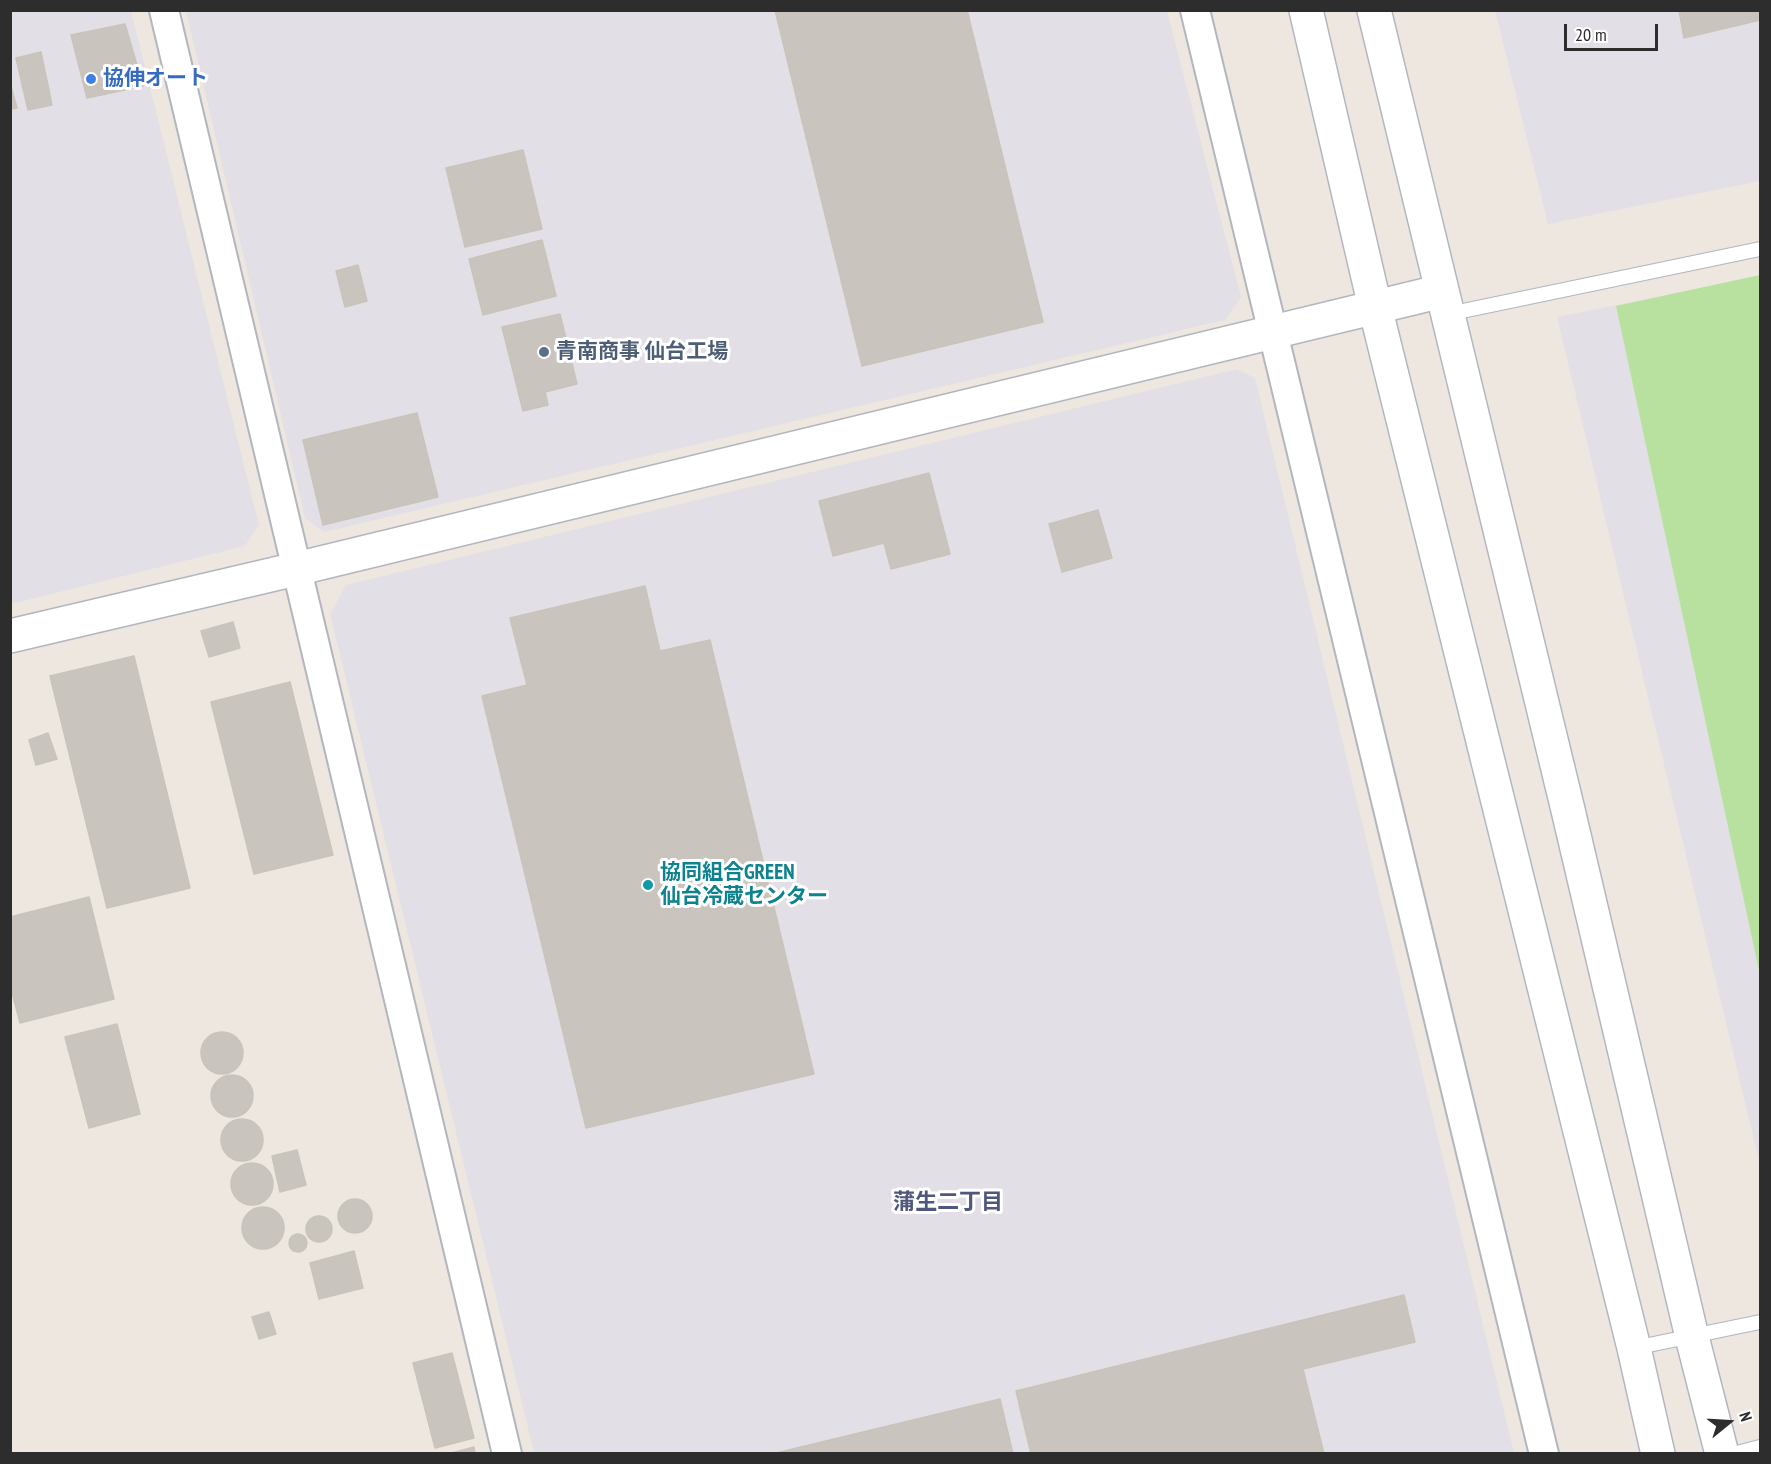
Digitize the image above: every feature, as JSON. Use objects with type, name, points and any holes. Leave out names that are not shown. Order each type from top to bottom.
[{"type":"street","points":[[164,10],[507,1454]]},
{"type":"street","points":[[1195,10],[1544,1454]]},
{"type":"street","points":[[1306,10],[1375,307],[1659,1454]]},
{"type":"street","points":[[1374,10],[1722,1454]]},
{"type":"street","points":[[10,636],[296,569],[1375,307],[1444,303]]},
{"type":"lane","points":[[1444,303],[1761,249]]},
{"type":"lane","points":[[1634,1348],[1761,1323]]},
{"type":"lane","points":[[1733,1454],[1761,1447]]},
{"type":"shaded area","points":[[10,11],[131,11],[259,525],[245,546],[11,604]]},
{"type":"shaded area","points":[[186,11],[1167,11],[1241,297],[1225,320],[324,532],[305,518]]},
{"type":"shaded area","points":[[1495,11],[1760,11],[1760,181],[1548,224]]},
{"type":"shaded area","points":[[1760,276],[1760,1165],[1557,317]]},
{"type":"shaded area","points":[[1237,369],[1255,378],[1514,1453],[534,1453],[330,614],[346,585]]},
{"type":"green space","points":[[1760,275],[1760,975],[1616,306]]},
{"type":"building","points":[[775,10],[967,10],[1043,322],[862,366]]},
{"type":"building","points":[[1679,10],[1760,10],[1760,20],[1684,38]]},
{"type":"building","points":[[125,24],[143,86],[87,98],[71,35]]},
{"type":"building","points":[[41,52],[52,105],[28,110],[16,58]]},
{"type":"building","points":[[10,83],[17,108],[10,109]]},
{"type":"building","points":[[523,150],[542,229],[465,247],[446,168]]},
{"type":"building","points":[[542,240],[556,296],[483,315],[469,259]]},
{"type":"building","points":[[358,265],[367,301],[345,307],[336,271]]},
{"type":"building","points":[[560,314],[577,384],[545,392],[548,405],[523,411],[502,327]]},
{"type":"building","points":[[417,413],[438,497],[323,525],[303,440]]},
{"type":"building","points":[[929,473],[950,554],[891,569],[884,543],[833,556],[819,501]]},
{"type":"building","points":[[1098,510],[1112,558],[1062,572],[1049,524]]},
{"type":"building","name":"協同組合GREEN 仙台冷蔵センター","points":[[645,586],[660,651],[710,640],[814,1074],[586,1128],[482,696],[527,685],[510,618]]},
{"type":"building","points":[[233,622],[240,648],[209,657],[201,631]]},
{"type":"building","points":[[134,656],[190,888],[107,908],[50,676]]},
{"type":"building","points":[[290,682],[333,855],[254,874],[211,702]]},
{"type":"building","points":[[48,733],[57,759],[36,765],[29,740]]},
{"type":"building","points":[[89,897],[114,999],[20,1023],[10,985],[10,917]]},
{"type":"building","points":[[117,1024],[140,1114],[89,1128],[65,1037]]},
{"type":"building","points":[[222,1032],[230,1033],[237,1038],[242,1045],[242,1061],[237,1068],[230,1073],[222,1074],[214,1073],[207,1068],[202,1061],[201,1053],[202,1045],[207,1038],[214,1033]]},
{"type":"building","points":[[232,1075],[240,1076],[247,1081],[252,1088],[252,1104],[247,1111],[240,1116],[232,1117],[224,1116],[217,1111],[212,1104],[211,1096],[212,1088],[217,1081],[224,1076]]},
{"type":"building","points":[[242,1119],[250,1120],[257,1125],[262,1132],[262,1148],[257,1155],[250,1160],[242,1161],[234,1160],[227,1155],[222,1148],[221,1140],[222,1132],[227,1125],[234,1120]]},
{"type":"building","points":[[297,1150],[306,1185],[280,1192],[272,1156]]},
{"type":"building","points":[[252,1163],[260,1164],[267,1169],[272,1176],[272,1192],[267,1199],[260,1204],[252,1205],[244,1204],[237,1199],[232,1192],[231,1184],[232,1176],[237,1169],[244,1164]]},
{"type":"building","points":[[355,1199],[367,1204],[372,1216],[367,1228],[355,1233],[343,1228],[338,1216],[343,1204]]},
{"type":"building","points":[[263,1207],[271,1208],[278,1213],[283,1220],[283,1236],[278,1243],[271,1248],[263,1249],[255,1248],[248,1243],[243,1236],[242,1228],[243,1220],[248,1213],[255,1208]]},
{"type":"building","points":[[319,1216],[328,1220],[332,1229],[328,1238],[319,1242],[310,1238],[306,1229],[310,1220]]},
{"type":"building","points":[[298,1234],[304,1237],[307,1243],[304,1249],[298,1252],[292,1249],[289,1243],[292,1237]]},
{"type":"building","points":[[354,1251],[363,1288],[319,1299],[310,1263]]},
{"type":"building","points":[[1404,1295],[1415,1342],[1303,1369],[1324,1454],[1031,1454],[1016,1391]]},
{"type":"building","points":[[269,1312],[276,1334],[259,1339],[252,1317]]},
{"type":"building","points":[[452,1353],[474,1438],[435,1448],[413,1363]]},
{"type":"building","points":[[1000,1399],[1013,1454],[772,1454]]},
{"type":"building","points":[[474,1447],[475,1454],[448,1454]]},
{"type":"place","name":"協伸オート","points":[[91,79]]},
{"type":"place","name":"青南商事 仙台工場","points":[[544,352]]},
{"type":"place","name":"協同組合GREEN 仙台冷蔵センター","points":[[648,885]]},
{"type":"district","name":"蒲生二丁目","points":[[948,1203]]}]
